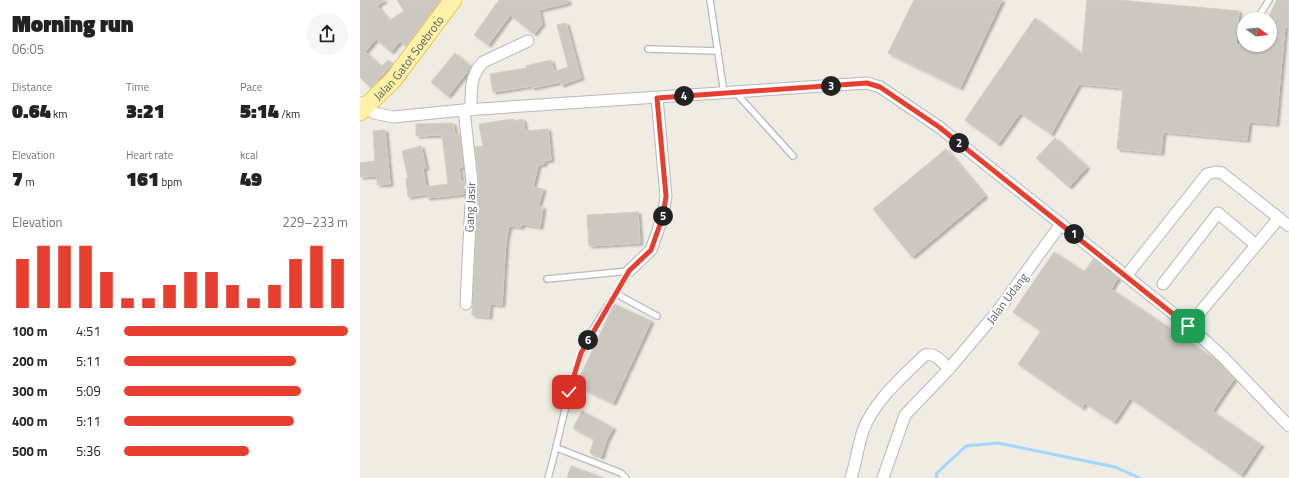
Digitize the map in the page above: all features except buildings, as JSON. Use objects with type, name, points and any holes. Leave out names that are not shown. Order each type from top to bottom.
[{"type":"main road","name":"Jalan Gatot Soebroto","points":[[362,106],[393,80],[453,0]]},
{"type":"street","name":"Gang Jasir","points":[[466,304],[472,182],[468,110],[471,86],[477,68],[483,62],[528,41]]},
{"type":"street","points":[[362,106],[374,113],[388,116],[867,83],[880,87],[939,127],[1188,326],[1222,356],[1289,426]]},
{"type":"street","points":[[629,271],[651,250],[663,216],[666,196],[657,98]]},
{"type":"street","points":[[1126,276],[1207,174],[1216,172],[1222,173],[1289,226]]},
{"type":"street","points":[[1163,284],[1218,213],[1256,245]]},
{"type":"street","points":[[1201,311],[1279,218]]},
{"type":"street","name":"Jalan Udang","points":[[883,478],[905,415],[949,369],[997,312],[1061,224]]},
{"type":"street","points":[[851,478],[863,431],[869,417],[897,382],[925,355],[929,354],[935,356],[949,369]]},
{"type":"lane","points":[[710,0],[718,51],[730,93],[793,156]]},
{"type":"lane","points":[[1262,12],[1269,0]]},
{"type":"lane","points":[[648,49],[718,51]]},
{"type":"lane","points":[[546,279],[629,271]]},
{"type":"lane","points":[[548,478],[557,448],[567,400],[581,353],[629,271]]},
{"type":"lane","points":[[617,292],[657,316]]},
{"type":"lane","points":[[557,448],[621,473],[626,478]]},
{"type":"waterway","points":[[936,478],[937,473],[966,446],[998,443],[1115,467],[1140,478]]},
{"type":"route","points":[[569,392],[581,353],[629,271],[651,250],[663,216],[666,196],[657,98],[867,83],[880,87],[939,127],[1188,326]]}]
